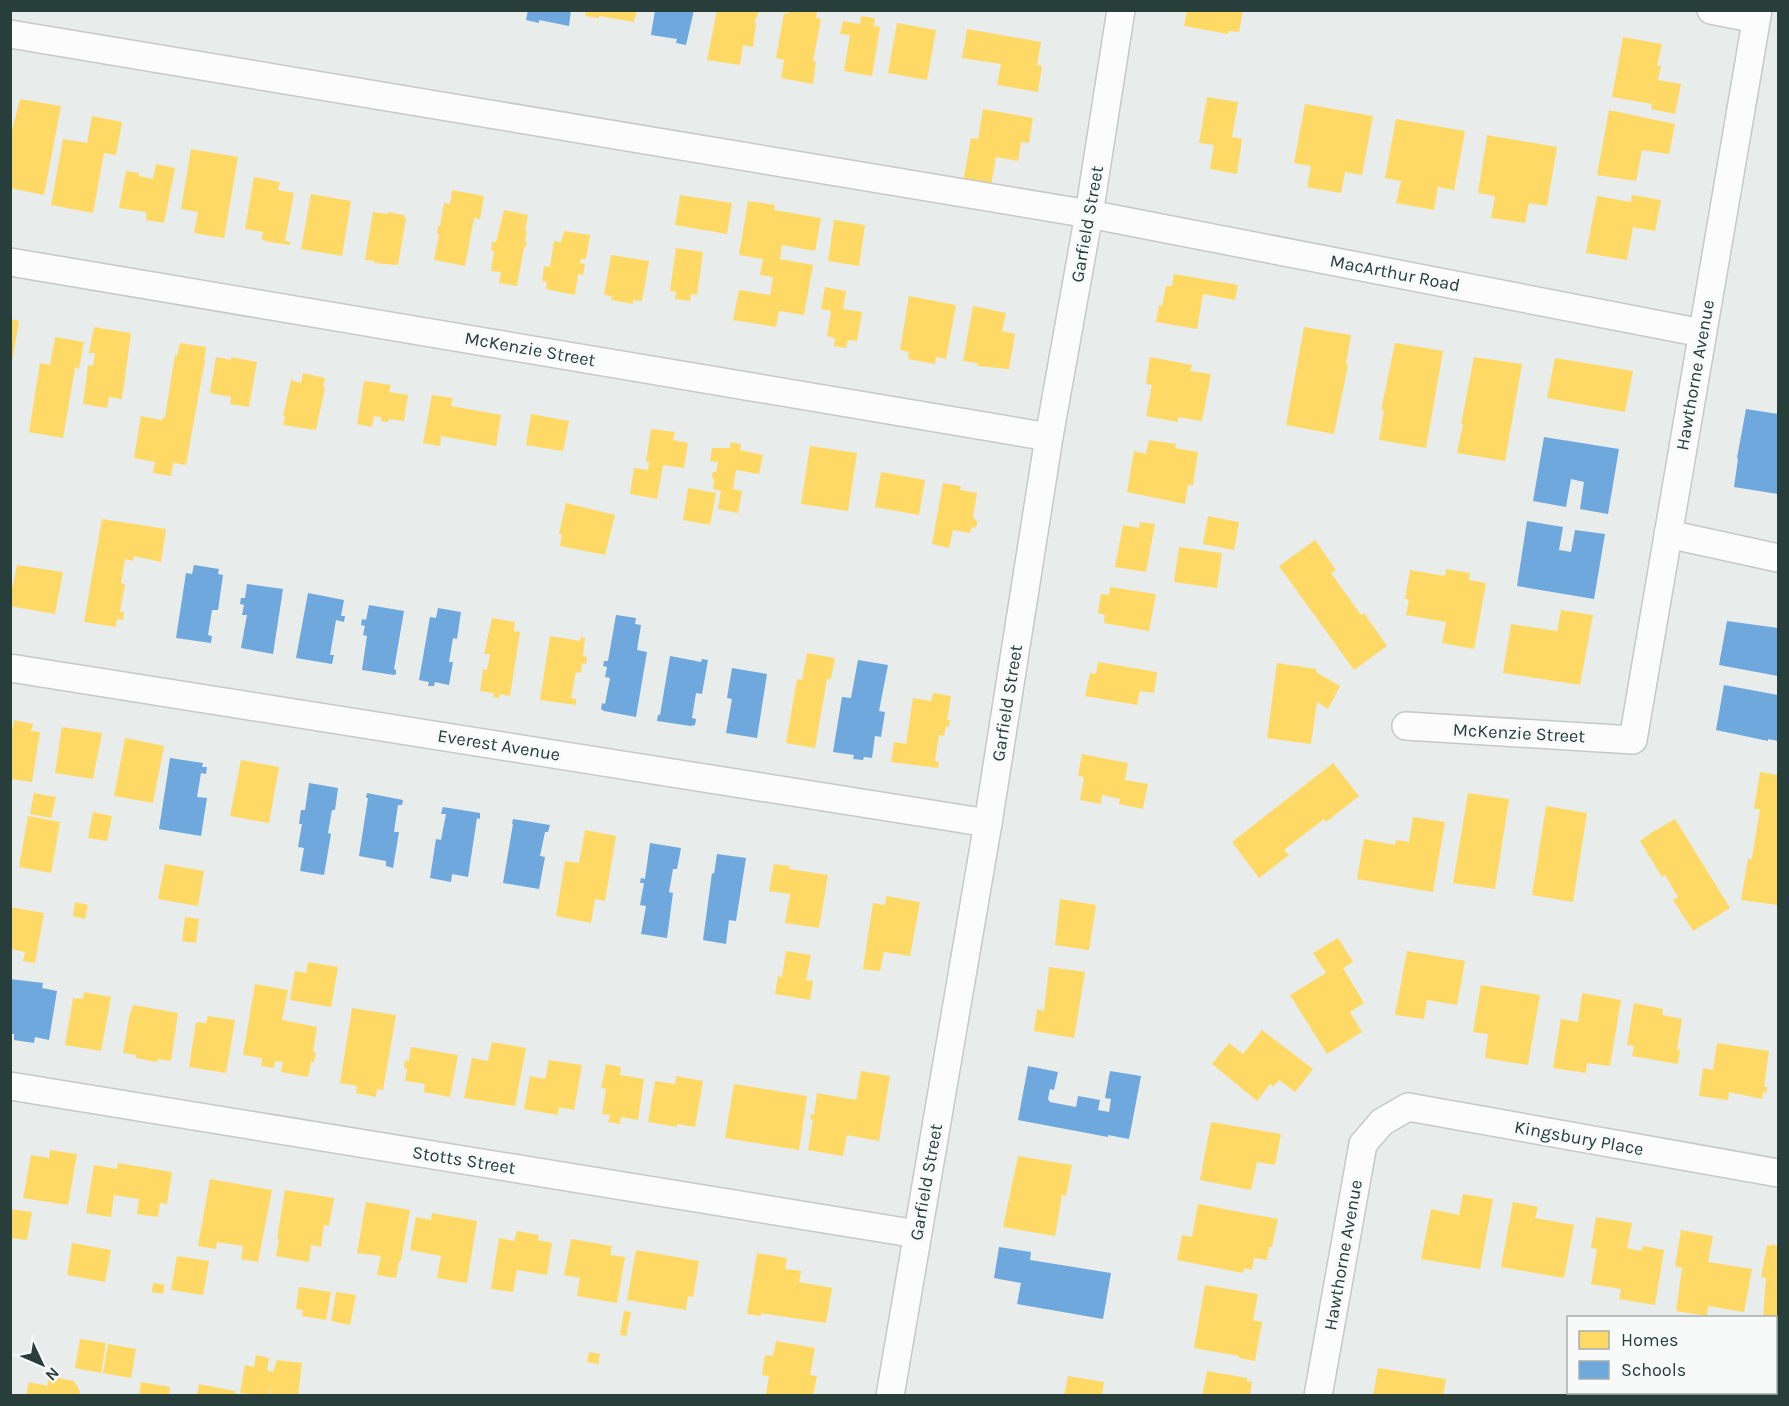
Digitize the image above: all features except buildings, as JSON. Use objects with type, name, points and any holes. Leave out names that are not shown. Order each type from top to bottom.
[{"type":"street","name":"Garfield Street","points":[[890,1395],[988,823],[1049,436],[1089,214],[1121,10]]},
{"type":"street","points":[[1711,10],[1757,15]]},
{"type":"street","name":"Hawthorne Avenue","points":[[1633,740],[1757,15]]},
{"type":"street","name":"MacArthur Road","points":[[10,34],[1089,214],[1702,333]]},
{"type":"street","name":"McKenzie Street","points":[[10,262],[1049,436]]},
{"type":"street","points":[[1668,534],[1779,558]]},
{"type":"street","name":"Everest Avenue","points":[[10,668],[988,823]]},
{"type":"street","name":"McKenzie Street","points":[[1406,726],[1633,740]]},
{"type":"street","name":"Stotts Street","points":[[10,1086],[917,1234]]},
{"type":"street","name":"Kingsbury Place","points":[[1382,1122],[1408,1107],[1779,1173]]},
{"type":"street","name":"Hawthorne Avenue","points":[[1318,1395],[1363,1144],[1382,1122]]}]
